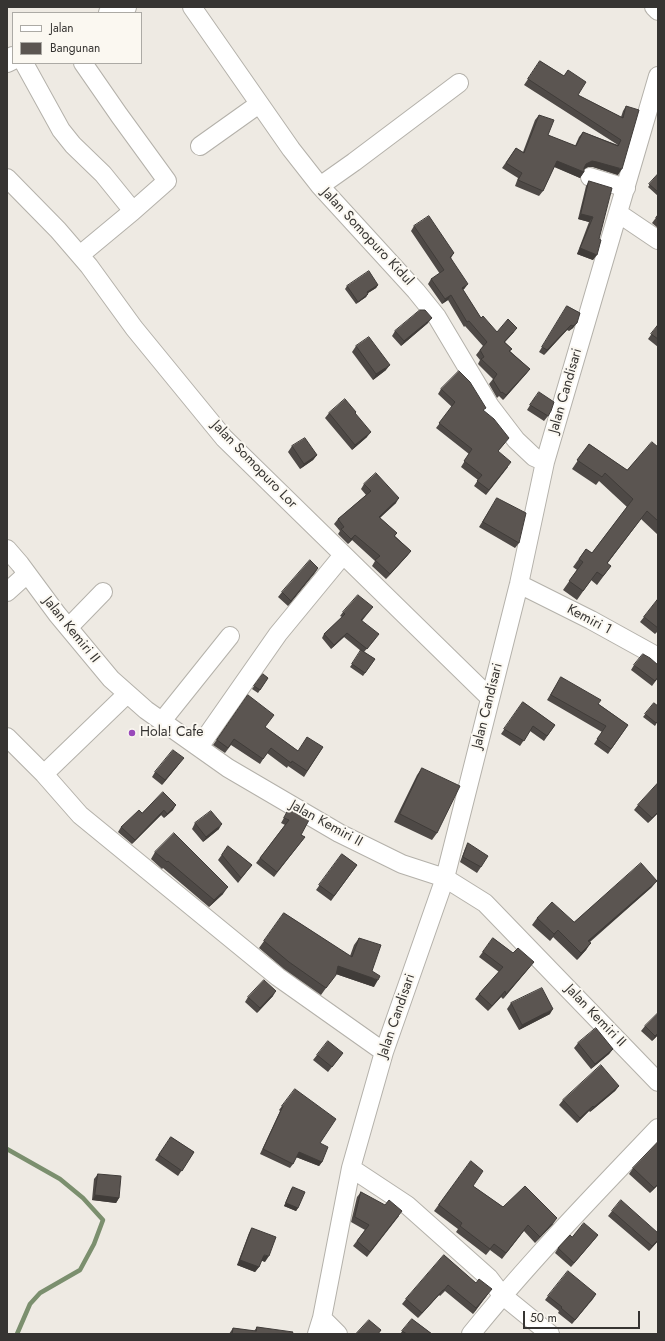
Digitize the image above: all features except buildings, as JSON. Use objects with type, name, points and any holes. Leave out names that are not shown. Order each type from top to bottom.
[{"type":"main road","points":[[112,12],[125,7]]},
{"type":"street","name":"Jalan Somopuro Kidul","points":[[192,7],[291,149],[320,186],[416,291],[437,317],[490,406],[516,440],[534,457],[545,462]]},
{"type":"street","points":[[654,7],[658,11]]},
{"type":"street","points":[[25,64],[61,130],[133,210]]},
{"type":"street","points":[[80,255],[167,181],[83,64]]},
{"type":"street","name":"Jalan Candisari","points":[[319,1326],[351,1168],[384,1052],[445,878],[519,584],[545,462],[658,76]]},
{"type":"street","points":[[320,186],[459,83]]},
{"type":"street","points":[[200,146],[259,104]]},
{"type":"street","points":[[590,177],[626,188]]},
{"type":"street","name":"Jalan Somopuro Lor","points":[[11,189],[58,230],[80,255],[134,328],[224,438],[490,698]]},
{"type":"street","points":[[618,213],[658,240]]},
{"type":"street","name":"Jalan Kemiri II","points":[[7,549],[111,679],[127,694],[228,768],[339,833],[402,864],[445,878],[485,902],[658,1082]]},
{"type":"street","points":[[199,747],[278,634],[343,555]]},
{"type":"street","points":[[7,592],[27,574]]},
{"type":"street","name":"Kemiri 1","points":[[519,584],[591,620],[658,657]]},
{"type":"street","points":[[69,628],[102,592]]},
{"type":"street","points":[[162,721],[230,636]]},
{"type":"street","points":[[44,774],[127,694]]},
{"type":"street","points":[[7,737],[44,774],[80,815],[105,836],[278,977],[384,1052]]},
{"type":"street","points":[[471,1334],[502,1295],[587,1202],[658,1128]]},
{"type":"street","points":[[351,1168],[407,1205],[489,1278],[502,1295],[550,1334]]},
{"type":"street","points":[[319,1326],[338,1334]]},
{"type":"waterway","points":[[7,1149],[60,1179],[83,1198],[103,1220],[94,1244],[80,1270],[40,1293],[30,1304],[17,1334]]},
{"type":"place","name":"Hola! Cafe","points":[[132,733]]}]
